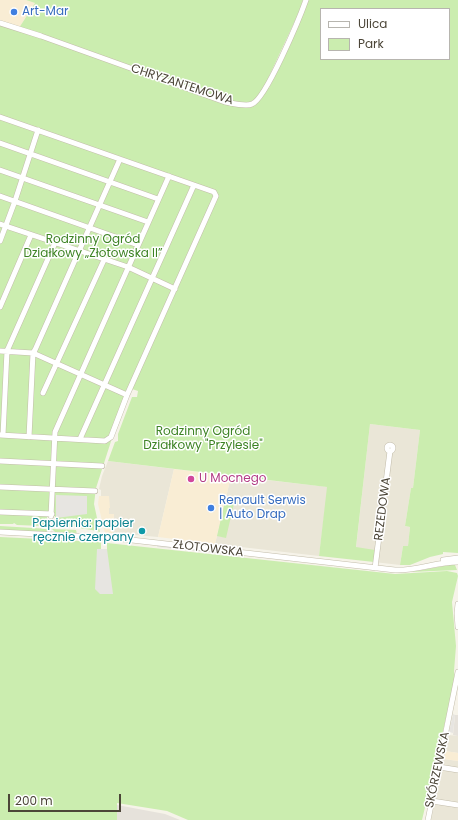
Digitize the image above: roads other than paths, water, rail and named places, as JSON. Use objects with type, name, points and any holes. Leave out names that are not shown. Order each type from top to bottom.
[{"type":"street","name":"CHRYZANTEMOWA","points":[[0,23],[41,36],[225,102],[250,105],[258,100],[267,88],[298,22],[306,0]]},
{"type":"street","points":[[0,117],[214,192],[216,196],[127,395],[109,440],[1,435],[7,351],[55,243]]},
{"type":"street","points":[[0,241],[7,226],[38,130]]},
{"type":"street","points":[[0,143],[158,199]]},
{"type":"street","points":[[29,437],[33,353],[120,159]]},
{"type":"street","points":[[0,170],[148,222]]},
{"type":"street","points":[[0,512],[52,515],[55,432],[169,176]]},
{"type":"street","points":[[80,439],[194,185]]},
{"type":"street","points":[[0,196],[138,245]]},
{"type":"street","points":[[0,224],[128,268],[174,289]]},
{"type":"street","points":[[0,307],[31,235]]},
{"type":"street","points":[[43,393],[104,260]]},
{"type":"street","points":[[0,351],[33,353],[127,395]]},
{"type":"street","name":"REZEDOWA","points":[[375,568],[390,451]]},
{"type":"street","points":[[0,461],[102,466]]},
{"type":"street","points":[[0,487],[95,491]]},
{"type":"street","name":"ZŁOTOWSKA","points":[[0,532],[117,538],[400,570],[416,568],[449,558],[458,561]]},
{"type":"street","points":[[458,604],[458,627]]},
{"type":"street","name":"SKÓRZEWSKA","points":[[428,820],[456,689],[458,672]]},
{"type":"street","points":[[439,767],[458,770]]},
{"type":"street","points":[[432,800],[458,806]]},
{"type":"place","name":"Art-Mar","points":[[14,12]]},
{"type":"place","name":"U Mocnego","points":[[191,479]]},
{"type":"place","name":"Renault Serwis | Auto Drap","points":[[211,508]]},
{"type":"place","name":"Papiernia: papier ręcznie czerpany","points":[[142,531]]},
{"type":"park label","name":"Rodzinny Ogród Działkowy „Złotowska II”","points":[[93,247]]},
{"type":"park label","name":"Rodzinny Ogród Działkowy \"Przylesie\"","points":[[203,439]]}]
